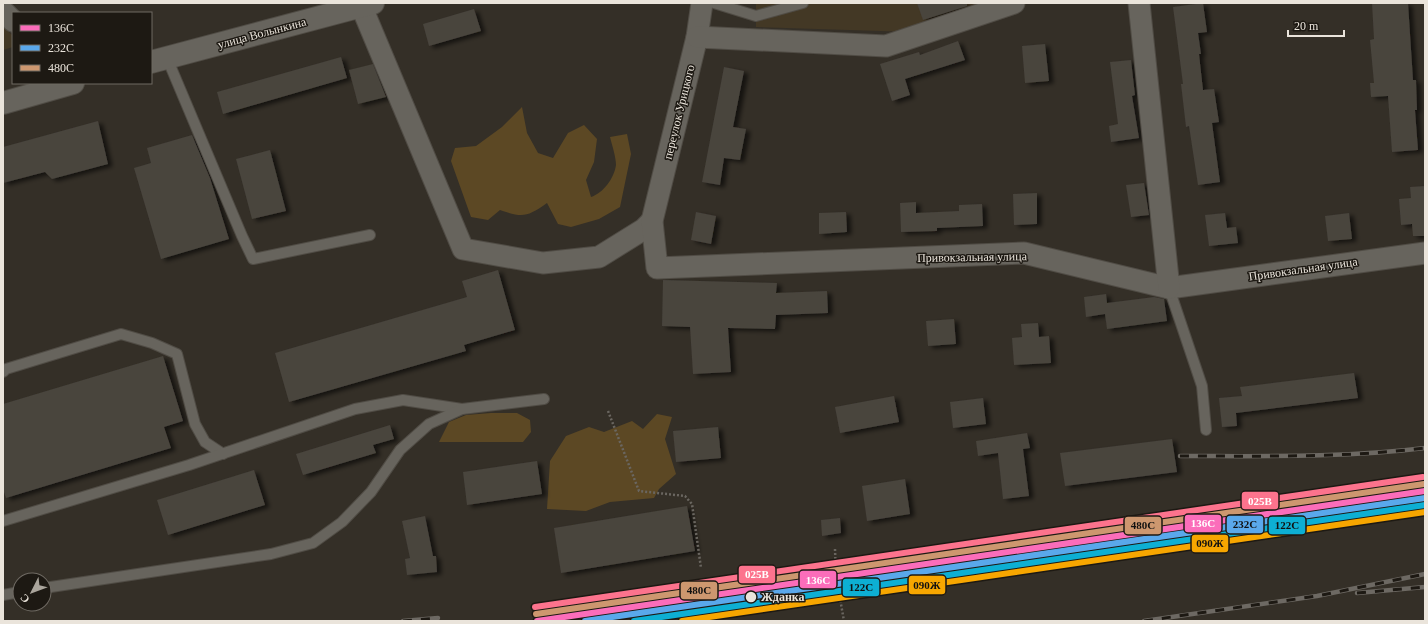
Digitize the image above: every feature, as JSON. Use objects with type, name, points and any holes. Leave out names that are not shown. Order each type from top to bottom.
[{"type":"street","name":"переулок Урицкого","points":[[652,221],[697,37],[702,3]]},
{"type":"street","points":[[697,37],[886,46],[1014,3]]},
{"type":"street","points":[[1139,3],[1169,288]]},
{"type":"street","points":[[364,4],[463,249],[543,263],[599,257],[644,229],[652,221]]},
{"type":"street","name":"улица Волынкина","points":[[159,60],[364,4]]},
{"type":"street","points":[[3,11],[12,20]]},
{"type":"street","points":[[3,102],[68,84]]},
{"type":"street","name":"Привокзальная улица","points":[[652,221],[657,268],[1024,253],[1169,288],[1425,253]]},
{"type":"lane","points":[[714,3],[756,16],[803,3]]},
{"type":"lane","points":[[159,60],[253,258],[370,235]]},
{"type":"lane","points":[[1169,288],[1202,386],[1206,430]]},
{"type":"lane","points":[[3,372],[6,369],[121,334],[152,343],[178,354],[195,424],[205,442],[223,454]]},
{"type":"lane","points":[[3,521],[223,454],[355,409],[403,400],[462,409],[544,399]]},
{"type":"lane","points":[[52,587],[271,554],[312,543],[342,522],[371,492],[400,450],[429,424],[462,409]]},
{"type":"path","points":[[608,411],[639,491],[685,496],[692,504],[701,568]]},
{"type":"path","points":[[835,549],[836,576],[844,621]]},
{"type":"shaded area","points":[[756,3],[1003,3],[912,32],[756,27]]},
{"type":"shaded area","points":[[3,26],[12,35],[12,47],[3,50]]},
{"type":"shaded area","points":[[522,107],[527,133],[538,153],[553,158],[568,133],[584,125],[597,139],[594,162],[586,180],[591,197],[604,189],[615,170],[615,158],[610,137],[627,134],[631,154],[620,207],[599,219],[571,227],[558,224],[547,203],[525,215],[500,210],[488,220],[471,217],[451,161],[455,148],[476,146],[502,127]]},
{"type":"shaded area","points":[[517,413],[530,420],[531,432],[523,442],[439,442],[449,422],[466,415]]},
{"type":"shaded area","points":[[657,414],[672,417],[665,439],[676,474],[659,489],[654,498],[610,502],[586,511],[547,509],[550,461],[566,436],[589,427],[604,432],[632,421],[643,429]]},
{"type":"building","points":[[917,3],[967,3],[967,6],[923,20]]},
{"type":"building","points":[[1203,3],[1207,32],[1198,33],[1201,54],[1199,54],[1203,90],[1214,89],[1219,122],[1212,123],[1220,182],[1198,185],[1189,126],[1186,127],[1181,84],[1183,84],[1173,7]]},
{"type":"building","points":[[1372,3],[1408,3],[1413,80],[1416,80],[1417,110],[1415,110],[1418,150],[1392,152],[1388,96],[1371,97],[1370,83],[1374,83],[1370,40],[1374,39]]},
{"type":"building","points":[[474,9],[481,31],[429,46],[423,24]]},
{"type":"building","points":[[958,41],[965,60],[905,79],[910,95],[892,101],[880,64],[919,52],[920,55]]},
{"type":"building","points":[[1045,44],[1049,81],[1025,83],[1022,46]]},
{"type":"building","points":[[341,57],[347,78],[223,114],[217,92]]},
{"type":"building","points":[[1131,60],[1135,95],[1132,96],[1139,138],[1111,142],[1109,126],[1118,124],[1110,62]]},
{"type":"building","points":[[373,64],[386,97],[358,104],[349,70]]},
{"type":"building","points":[[724,67],[744,71],[733,127],[746,129],[740,160],[724,158],[720,185],[702,182]]},
{"type":"building","points":[[98,121],[108,164],[52,179],[45,172],[3,183],[3,147]]},
{"type":"building","points":[[192,135],[210,178],[229,239],[161,259],[134,168],[151,163],[147,148]]},
{"type":"building","points":[[270,150],[286,211],[252,219],[236,159]]},
{"type":"building","points":[[1144,183],[1149,215],[1131,217],[1126,185]]},
{"type":"building","points":[[1425,186],[1425,236],[1413,236],[1412,224],[1401,225],[1399,199],[1411,198],[1410,187]]},
{"type":"building","points":[[1037,193],[1037,224],[1014,225],[1013,194]]},
{"type":"building","points":[[916,202],[916,213],[959,211],[959,205],[982,204],[983,226],[937,228],[937,231],[901,232],[900,203]]},
{"type":"building","points":[[696,212],[716,216],[711,244],[691,240]]},
{"type":"building","points":[[846,212],[847,232],[819,234],[819,213]]},
{"type":"building","points":[[1225,213],[1227,228],[1236,227],[1238,243],[1209,246],[1205,215]]},
{"type":"building","points":[[1349,213],[1352,239],[1328,241],[1325,216]]},
{"type":"building","points":[[498,270],[515,330],[464,345],[466,351],[289,402],[275,353],[467,297],[462,281]]},
{"type":"building","points":[[663,280],[777,283],[776,293],[827,291],[828,313],[776,315],[775,329],[728,328],[731,372],[693,374],[690,327],[662,326]]},
{"type":"building","points":[[1106,294],[1107,303],[1154,297],[1164,299],[1167,321],[1107,329],[1105,314],[1086,317],[1084,297]]},
{"type":"building","points":[[954,319],[956,344],[928,346],[926,321]]},
{"type":"building","points":[[1038,323],[1039,337],[1049,336],[1051,363],[1014,365],[1012,338],[1022,337],[1021,324]]},
{"type":"building","points":[[163,356],[183,421],[164,427],[171,448],[6,498],[3,489],[3,404]]},
{"type":"building","points":[[1354,373],[1358,398],[1236,413],[1237,426],[1222,427],[1219,398],[1242,396],[1240,387]]},
{"type":"building","points":[[894,396],[899,422],[840,433],[835,407]]},
{"type":"building","points":[[983,398],[986,424],[953,428],[950,402]]},
{"type":"building","points":[[390,425],[394,439],[373,445],[376,453],[303,475],[296,454]]},
{"type":"building","points":[[718,427],[721,458],[676,462],[673,431]]},
{"type":"building","points":[[1027,433],[1030,448],[1023,449],[1029,496],[1003,499],[998,453],[978,456],[976,441]]},
{"type":"building","points":[[1172,439],[1177,472],[1065,486],[1060,453]]},
{"type":"building","points":[[537,461],[542,494],[467,505],[463,472]]},
{"type":"building","points":[[254,470],[265,505],[168,535],[157,500]]},
{"type":"building","points":[[905,479],[910,514],[867,521],[862,486]]},
{"type":"building","points":[[687,506],[695,551],[561,573],[554,528]]},
{"type":"building","points":[[425,516],[433,556],[436,556],[437,572],[407,575],[405,559],[410,558],[402,521]]},
{"type":"building","points":[[840,518],[841,533],[822,536],[821,520]]},
{"type":"railway","points":[[1180,456],[1333,455],[1425,448]]},
{"type":"railway","points":[[1144,621],[1317,596],[1425,574]]},
{"type":"railway","points":[[1357,593],[1425,587]]},
{"type":"railway","points":[[403,621],[438,618]]},
{"type":"transit line","name":"025В","points":[[535,607],[1423,477]]},
{"type":"transit line","name":"480С","points":[[536,614],[1424,484]]},
{"type":"transit line","name":"136С","points":[[537,621],[1425,491]]},
{"type":"transit line","name":"232C","points":[[585,621],[1425,498]]},
{"type":"transit line","name":"122С","points":[[634,621],[1425,505]]},
{"type":"transit line","name":"090Ж","points":[[682,621],[1425,512]]},
{"type":"place","name":"Жданка","points":[[751,597]]}]
